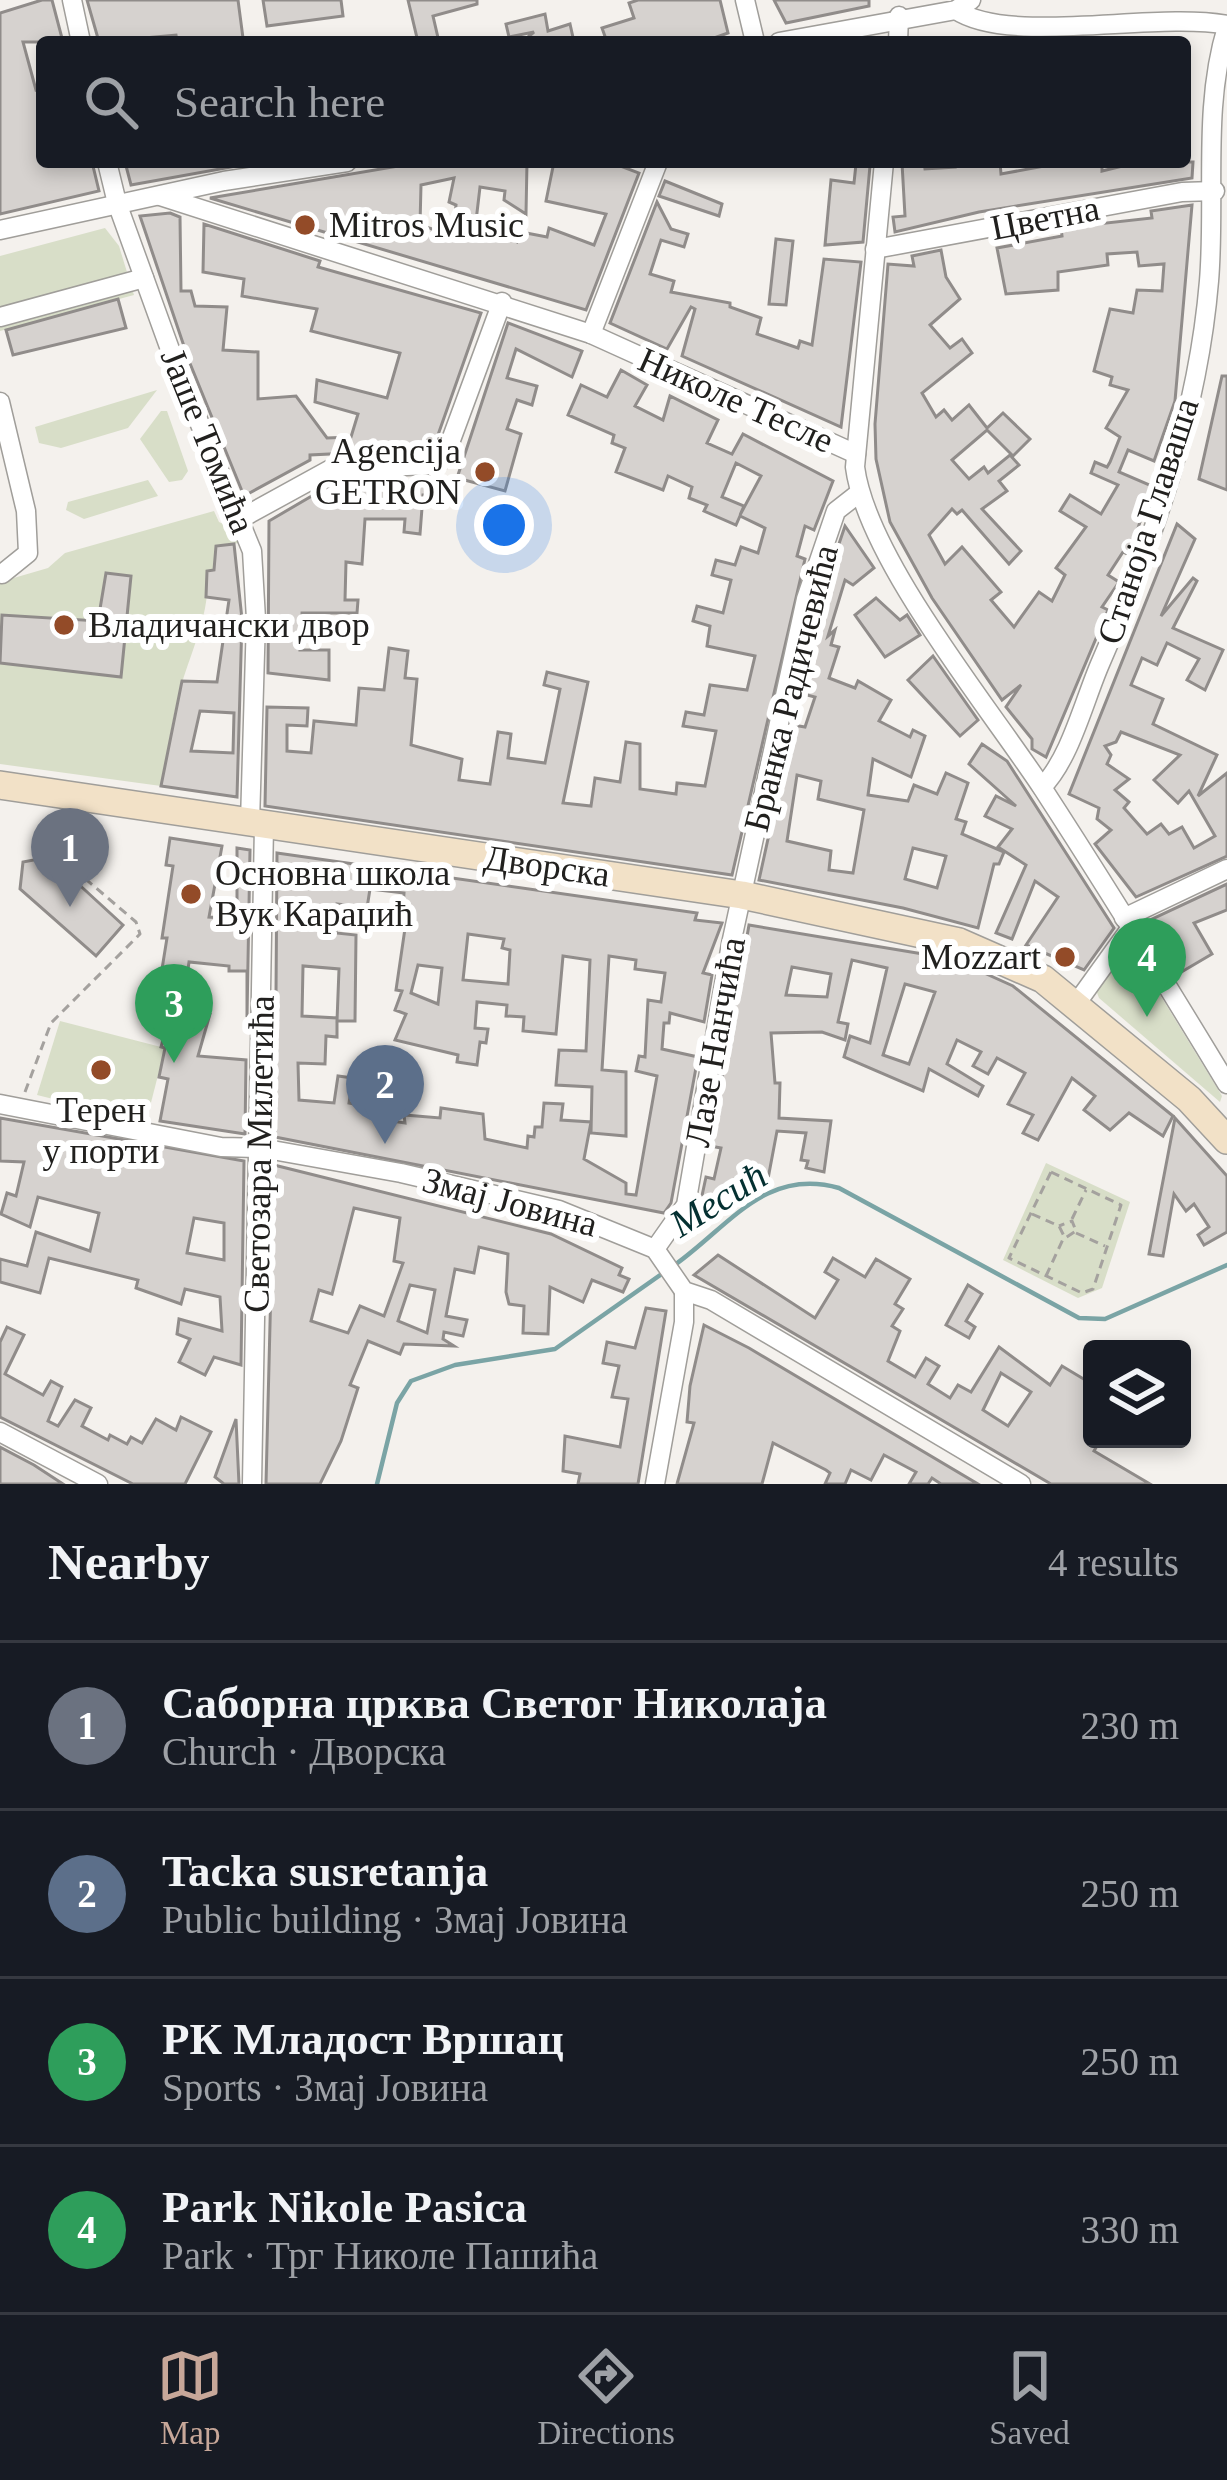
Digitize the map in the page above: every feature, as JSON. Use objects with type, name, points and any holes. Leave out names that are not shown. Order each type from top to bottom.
[{"type":"main road","name":"Дворска","points":[[0,785],[742,896],[959,942],[1020,966],[1076,1004],[1226,1133]]},
{"type":"street","points":[[72,0],[80,36]]},
{"type":"street","points":[[745,0],[754,36]]},
{"type":"street","points":[[807,36],[963,5],[1003,25],[1192,20],[1227,26]]},
{"type":"street","points":[[898,36],[899,16]]},
{"type":"street","name":"Станоја Главаша","points":[[1042,788],[1116,626],[1183,429],[1199,360],[1220,143],[1214,80],[1227,26]]},
{"type":"street","name":"Јаше Томића","points":[[108,168],[144,278],[252,551],[257,824]]},
{"type":"street","points":[[0,230],[116,203],[314,168]]},
{"type":"street","points":[[591,334],[656,168]]},
{"type":"street","points":[[856,454],[883,168]]},
{"type":"street","name":"Цветна","points":[[875,249],[1183,192],[1215,191]]},
{"type":"street","name":"Николе Тесле","points":[[160,196],[591,334],[856,454],[859,493],[892,565],[1042,788],[1227,1084]]},
{"type":"street","points":[[0,317],[144,278]]},
{"type":"street","points":[[240,519],[332,469],[432,465],[444,459],[502,302]]},
{"type":"street","points":[[0,402],[26,511],[28,554],[2,574]]},
{"type":"street","name":"Бранка Радичевића","points":[[742,896],[814,571],[836,511],[859,493]]},
{"type":"street","name":"Светозара Милетића","points":[[252,1484],[261,1148],[257,824]]},
{"type":"street","points":[[1076,1004],[1127,923],[1227,869]]},
{"type":"street","name":"Лазе Нанчића","points":[[658,1254],[686,1204],[742,896]]},
{"type":"street","name":"Змај Јовина","points":[[10,1105],[221,1147],[261,1148],[559,1210],[658,1254]]},
{"type":"street","points":[[658,1254],[681,1285],[1021,1484]]},
{"type":"street","points":[[655,1484],[684,1322],[681,1285]]},
{"type":"street","points":[[0,1432],[98,1484]]},
{"type":"path","points":[[10,1105],[51,1023],[140,934],[136,922],[41,842],[52,793]]},
{"type":"path","points":[[1051,1172],[1121,1205],[1093,1289],[1082,1293],[1009,1258],[1032,1214],[1051,1172]]},
{"type":"path","points":[[1076,1233],[1072,1221],[1087,1189]]},
{"type":"path","points":[[1032,1214],[1059,1226],[1064,1237]]},
{"type":"path","points":[[1059,1226],[1072,1221]]},
{"type":"path","points":[[1045,1277],[1064,1237],[1076,1233],[1106,1247]]},
{"type":"green space","points":[[105,228],[119,246],[134,295],[0,331],[0,256]]},
{"type":"green space","points":[[157,390],[128,428],[61,448],[39,443],[35,427]]},
{"type":"green space","points":[[161,411],[167,411],[188,471],[182,480],[169,482],[140,439]]},
{"type":"green space","points":[[148,480],[158,496],[84,519],[66,510],[68,502]]},
{"type":"green space","points":[[214,511],[219,522],[234,529],[239,543],[216,546],[214,570],[207,572],[204,614],[179,696],[161,786],[0,764],[0,582],[48,568],[65,553]]},
{"type":"green space","points":[[1127,948],[1222,1096],[1220,1102],[1099,998],[1096,990]]},
{"type":"green space","name":"Терен у порти","points":[[60,1021],[165,1048],[146,1122],[37,1095]]},
{"type":"green space","points":[[1046,1163],[1130,1202],[1102,1288],[1078,1298],[1003,1260]]},
{"type":"building","points":[[52,0],[61,36],[36,36],[36,42],[23,42],[36,90],[36,168],[93,168],[99,191],[0,214],[0,13]]},
{"type":"building","points":[[87,0],[238,0],[243,36],[176,35],[97,36]]},
{"type":"building","points":[[263,0],[341,0],[343,16],[267,26]]},
{"type":"building","points":[[408,0],[477,0],[477,4],[433,16],[438,36],[417,36]]},
{"type":"building","points":[[720,0],[728,33],[605,36],[602,28],[634,18],[629,3]]},
{"type":"building","points":[[774,0],[869,0],[869,6],[786,23]]},
{"type":"building","points":[[545,14],[548,31],[570,24],[573,36],[529,36],[534,32],[509,36],[506,24]]},
{"type":"building","points":[[1193,162],[1192,178],[979,212],[895,232],[893,217],[905,216],[902,168],[1000,168],[1001,174],[1034,168],[1191,168]]},
{"type":"building","points":[[127,168],[226,168],[131,185]]},
{"type":"building","points":[[387,168],[527,168],[526,214],[504,200],[505,191],[480,187],[476,221],[517,242],[521,232],[547,237],[549,228],[594,245],[606,214],[546,201],[553,168],[626,168],[639,173],[586,310],[210,198]],"holes":[[[454,178],[449,202],[456,205],[453,236],[420,225],[421,185]]]},
{"type":"building","points":[[856,168],[870,168],[863,242],[825,245],[831,180],[854,183]]},
{"type":"building","points":[[665,181],[722,204],[719,216],[659,196]]},
{"type":"building","points":[[657,202],[671,229],[688,234],[684,247],[661,240],[650,274],[674,281],[671,292],[730,303],[730,307],[761,318],[757,334],[798,348],[800,341],[812,345],[824,259],[861,262],[841,427],[682,356],[695,309],[691,307],[667,349],[610,323]]},
{"type":"building","points":[[1192,205],[1175,401],[1154,461],[1128,450],[1119,472],[1152,486],[1129,555],[1123,552],[1108,575],[1119,582],[1102,607],[1108,610],[1046,757],[1032,749],[1032,739],[1006,707],[1021,685],[1002,700],[932,598],[890,522],[876,459],[875,424],[888,264],[914,266],[912,256],[941,250],[946,277],[960,299],[930,325],[950,348],[962,339],[972,353],[922,393],[936,417],[944,410],[952,420],[969,405],[987,428],[1003,413],[1030,439],[1013,456],[987,430],[952,460],[969,479],[984,467],[988,473],[1010,455],[1019,465],[999,481],[1007,491],[982,509],[1021,551],[1009,564],[962,510],[957,514],[952,509],[929,535],[945,564],[962,547],[1001,592],[991,600],[1014,627],[1039,592],[1052,601],[1065,575],[1056,568],[1086,527],[1060,511],[1070,495],[1101,514],[1118,485],[1091,473],[1095,462],[1107,467],[1110,462],[1120,437],[1106,428],[1128,390],[1110,385],[1112,377],[1094,371],[1110,309],[1133,313],[1137,290],[1162,291],[1164,264],[1139,266],[1137,252],[1107,254],[1108,265],[1058,272],[1058,290],[1006,294],[997,248],[1062,236],[1061,228],[1152,218],[1151,211]]},
{"type":"building","points":[[170,213],[180,217],[181,291],[191,291],[195,306],[227,307],[223,350],[258,352],[258,399],[296,396],[327,438],[351,437],[358,414],[315,402],[317,380],[387,398],[400,353],[311,331],[317,309],[242,296],[244,279],[203,272],[204,224],[320,261],[318,267],[481,313],[433,449],[310,455],[310,460],[244,496],[189,361],[140,216]]},
{"type":"building","points":[[776,239],[793,241],[786,305],[769,304]]},
{"type":"building","points":[[118,299],[126,328],[13,355],[6,330]]},
{"type":"building","points":[[508,323],[582,351],[572,377],[516,349],[507,378],[537,386],[532,405],[517,400],[507,429],[521,434],[505,491],[457,478]]},
{"type":"building","points":[[621,370],[647,385],[635,406],[663,420],[670,396],[718,420],[707,443],[732,454],[743,434],[833,481],[814,530],[805,526],[797,556],[805,559],[732,875],[265,806],[267,707],[308,708],[307,726],[287,725],[287,751],[311,753],[314,721],[356,725],[359,688],[384,690],[389,648],[408,651],[405,678],[417,679],[411,745],[462,759],[459,780],[490,784],[498,732],[511,734],[508,758],[545,763],[560,689],[544,685],[547,672],[588,682],[563,803],[591,806],[595,778],[620,782],[626,742],[640,744],[640,789],[676,794],[677,783],[705,786],[716,731],[683,726],[686,712],[704,715],[710,685],[747,690],[755,656],[707,646],[710,626],[693,621],[697,606],[723,613],[731,580],[712,575],[716,560],[735,565],[741,547],[758,553],[765,528],[740,516],[736,525],[704,511],[707,505],[689,498],[692,487],[668,476],[663,490],[616,472],[625,448],[612,443],[614,435],[568,415],[581,385],[607,397]],"holes":[[[736,463],[761,476],[740,515],[744,506],[722,497]]]},
{"type":"building","points":[[1222,376],[1227,376],[1227,490],[1199,479]]},
{"type":"building","points":[[455,479],[455,494],[423,495],[420,534],[404,532],[405,519],[365,519],[362,564],[346,562],[345,600],[358,600],[357,613],[302,613],[300,650],[329,650],[329,680],[268,673],[269,521],[334,483]]},
{"type":"building","points":[[1177,524],[1195,539],[1161,616],[1193,578],[1197,581],[1173,628],[1223,650],[1205,690],[1187,680],[1199,659],[1167,643],[1157,665],[1142,658],[1131,685],[1163,699],[1153,724],[1217,755],[1198,796],[1227,773],[1227,856],[1136,897],[1095,844],[1111,830],[1097,819],[1099,808],[1069,794]],"holes":[[[1121,732],[1180,755],[1154,780],[1178,803],[1189,791],[1215,836],[1194,848],[1182,827],[1169,834],[1161,824],[1147,834],[1124,808],[1129,802],[1115,790],[1129,779],[1107,764],[1111,755],[1105,746],[1116,742]]]},
{"type":"building","points":[[845,526],[874,568],[853,585],[845,580],[828,636],[835,630],[831,645],[839,647],[829,678],[855,688],[858,681],[891,700],[879,721],[910,737],[913,730],[925,736],[911,777],[873,759],[868,795],[908,801],[914,785],[937,794],[946,773],[968,783],[956,819],[966,822],[962,834],[1004,852],[999,864],[994,864],[978,928],[759,880],[793,725],[805,727],[815,697],[799,693],[819,603]],"holes":[[[797,775],[821,781],[818,799],[864,810],[853,873],[829,870],[831,851],[787,841]],[[913,848],[946,856],[937,888],[905,879]]]},
{"type":"building","points":[[234,544],[242,619],[237,797],[161,786],[182,681],[217,682],[229,600],[206,597],[207,571],[214,570],[216,546]],"holes":[[[200,711],[234,713],[233,753],[191,751]]]},
{"type":"building","name":"Владичански двор","points":[[106,573],[131,576],[121,677],[0,663],[2,615],[98,621]]},
{"type":"building","points":[[876,598],[900,620],[907,615],[920,635],[885,657],[855,615]]},
{"type":"building","points":[[933,656],[978,720],[960,736],[908,680]]},
{"type":"building","points":[[982,744],[1007,761],[1114,928],[1084,970],[1026,945],[1058,897],[1035,881],[1012,939],[996,933],[1026,865],[998,847],[1012,829],[985,816],[996,796],[1016,806],[969,764]]},
{"type":"building","points":[[170,838],[222,846],[209,917],[237,919],[237,848],[250,850],[247,1017],[247,971],[229,971],[229,966],[189,962],[183,1005],[157,1000],[173,866],[166,865]]},
{"type":"building","points":[[277,853],[697,913],[695,920],[722,923],[703,973],[712,975],[704,1022],[670,1013],[669,1023],[664,1023],[662,1049],[698,1057],[671,1203],[664,1213],[275,1137]],"holes":[[[370,889],[404,893],[403,908],[408,908],[396,990],[402,991],[395,1010],[406,1014],[395,1040],[458,1055],[457,1062],[477,1065],[480,1042],[486,1043],[488,1029],[475,1028],[477,1002],[507,1005],[506,1016],[524,1017],[523,1031],[556,1034],[563,956],[590,960],[586,1051],[559,1050],[556,1085],[592,1087],[591,1133],[626,1136],[626,1072],[602,1070],[609,956],[636,960],[635,969],[665,973],[661,1002],[648,1000],[645,1057],[639,1056],[636,1071],[657,1076],[636,1195],[626,1194],[626,1183],[584,1159],[591,1122],[561,1120],[563,1104],[544,1103],[542,1127],[535,1127],[534,1137],[528,1136],[527,1148],[485,1139],[483,1114],[441,1108],[440,1118],[404,1115],[405,1123],[372,1118],[374,1108],[349,1103],[353,1078],[338,1076],[334,1103],[299,1100],[298,1063],[325,1064],[326,1036],[337,1037],[337,1021],[355,1021],[356,935],[336,933],[337,904],[367,908]],[[468,934],[504,939],[502,948],[510,950],[508,984],[463,980]],[[418,965],[442,968],[438,1004],[411,993]],[[303,966],[339,969],[337,1018],[302,1016]]]},
{"type":"building","points":[[49,857],[123,925],[96,956],[20,889],[23,862]]},
{"type":"building","points":[[1227,884],[1227,910],[1194,923],[1212,954],[1178,974],[1146,922]]},
{"type":"building","points":[[749,925],[953,959],[1013,986],[1173,1116],[1163,1136],[1129,1113],[1110,1130],[1084,1110],[1095,1096],[1072,1078],[1038,1140],[1023,1133],[1033,1115],[1008,1104],[1025,1073],[997,1058],[988,1074],[973,1066],[981,1052],[957,1040],[947,1064],[983,1086],[978,1096],[929,1069],[923,1091],[844,1057],[850,1036],[870,1043],[887,968],[852,960],[838,1022],[848,1024],[845,1040],[822,1032],[771,1033],[775,1083],[780,1083],[779,1118],[831,1121],[824,1172],[806,1168],[808,1161],[801,1160],[806,1133],[777,1131],[767,1184],[737,1204],[718,1200],[713,1218],[697,1219],[706,1177],[714,1179],[721,1148],[710,1146]],"holes":[[[792,967],[831,974],[827,997],[786,995]],[[905,984],[935,992],[909,1064],[883,1055]]]},
{"type":"building","points":[[173,1004],[210,1014],[198,1056],[246,1060],[245,1134],[160,1121],[168,1079],[159,1077],[165,1048],[161,1047]]},
{"type":"building","points":[[0,1118],[244,1161],[241,1365],[214,1357],[205,1375],[179,1362],[190,1339],[177,1334],[179,1319],[222,1331],[220,1297],[185,1289],[181,1304],[136,1288],[138,1280],[49,1258],[40,1293],[0,1282],[0,1259],[27,1266],[36,1232],[90,1251],[99,1213],[38,1197],[30,1227],[1,1214],[7,1193],[16,1196],[24,1162],[0,1161]],"holes":[[[194,1218],[224,1223],[224,1260],[187,1253]]]},
{"type":"building","points":[[1175,1118],[1227,1176],[1227,1232],[1204,1245],[1198,1235],[1209,1227],[1194,1204],[1186,1211],[1174,1194],[1163,1256],[1149,1254]]},
{"type":"building","points":[[274,1165],[551,1234],[622,1268],[619,1275],[629,1279],[623,1292],[592,1280],[583,1302],[550,1287],[548,1334],[523,1333],[524,1306],[509,1304],[506,1292],[508,1254],[479,1247],[474,1273],[455,1269],[446,1316],[467,1320],[463,1336],[444,1332],[443,1339],[454,1346],[404,1344],[400,1354],[368,1341],[350,1385],[358,1388],[341,1441],[320,1484],[266,1484]],"holes":[[[354,1208],[400,1218],[394,1261],[403,1263],[384,1316],[360,1306],[348,1333],[311,1321],[319,1290],[332,1294]],[[410,1285],[435,1290],[427,1333],[398,1321]]]},
{"type":"building","points":[[718,1255],[815,1318],[838,1280],[825,1272],[833,1258],[865,1277],[876,1259],[910,1279],[895,1304],[903,1309],[892,1326],[900,1331],[888,1361],[915,1377],[926,1358],[939,1366],[928,1384],[950,1398],[958,1385],[971,1392],[999,1347],[1050,1385],[1062,1366],[1083,1379],[1083,1448],[1096,1448],[1150,1484],[1051,1484],[694,1275]],"holes":[[[1001,1373],[1031,1392],[1008,1426],[983,1410]]]},
{"type":"building","points":[[968,1285],[982,1294],[966,1321],[975,1327],[969,1338],[946,1325]]},
{"type":"building","points":[[646,1308],[666,1311],[638,1484],[578,1484],[580,1474],[563,1471],[565,1436],[620,1447],[628,1399],[612,1397],[619,1366],[603,1363],[607,1342],[635,1348]]},
{"type":"building","points":[[704,1325],[978,1484],[941,1484],[932,1478],[928,1484],[909,1484],[916,1472],[884,1455],[871,1480],[851,1470],[845,1484],[825,1484],[830,1473],[773,1443],[762,1484],[677,1484],[694,1423],[687,1422],[690,1386]]},
{"type":"building","points":[[7,1327],[24,1335],[5,1374],[43,1395],[51,1381],[62,1387],[48,1421],[58,1426],[75,1400],[91,1408],[82,1426],[108,1440],[110,1435],[127,1444],[131,1437],[142,1443],[156,1419],[176,1430],[181,1417],[211,1432],[185,1484],[133,1484],[0,1417],[0,1342]]},
{"type":"building","points":[[236,1419],[239,1484],[224,1484],[215,1477]]},
{"type":"building","points":[[0,1447],[34,1465],[63,1484],[0,1484]]},
{"type":"waterway","name":"Месић","points":[[676,1264],[750,1204],[790,1186],[813,1184],[839,1188],[1079,1318],[1105,1319],[1227,1265]]},
{"type":"waterway","name":"Месић","points":[[377,1484],[397,1403],[411,1381],[455,1365],[555,1349],[666,1271]]},
{"type":"place","name":"Mitros Music","points":[[305,225]]},
{"type":"place","name":"Agencija GETRON","points":[[485,472]]},
{"type":"place","name":"Владичански двор","points":[[64,625]]},
{"type":"place","name":"Основна школа Вук Караџић","points":[[191,894]]},
{"type":"place","name":"Саборна црква Светог Николаја","points":[[70,907]]},
{"type":"place","name":"Mozzart","points":[[1065,957]]},
{"type":"place","name":"Park Nikole Pasica","points":[[1147,1017]]},
{"type":"place","name":"РК Младост Вршац","points":[[174,1063]]},
{"type":"place","name":"Терен у порти","points":[[101,1070]]},
{"type":"place","name":"Tacka susretanja","points":[[385,1144]]}]
